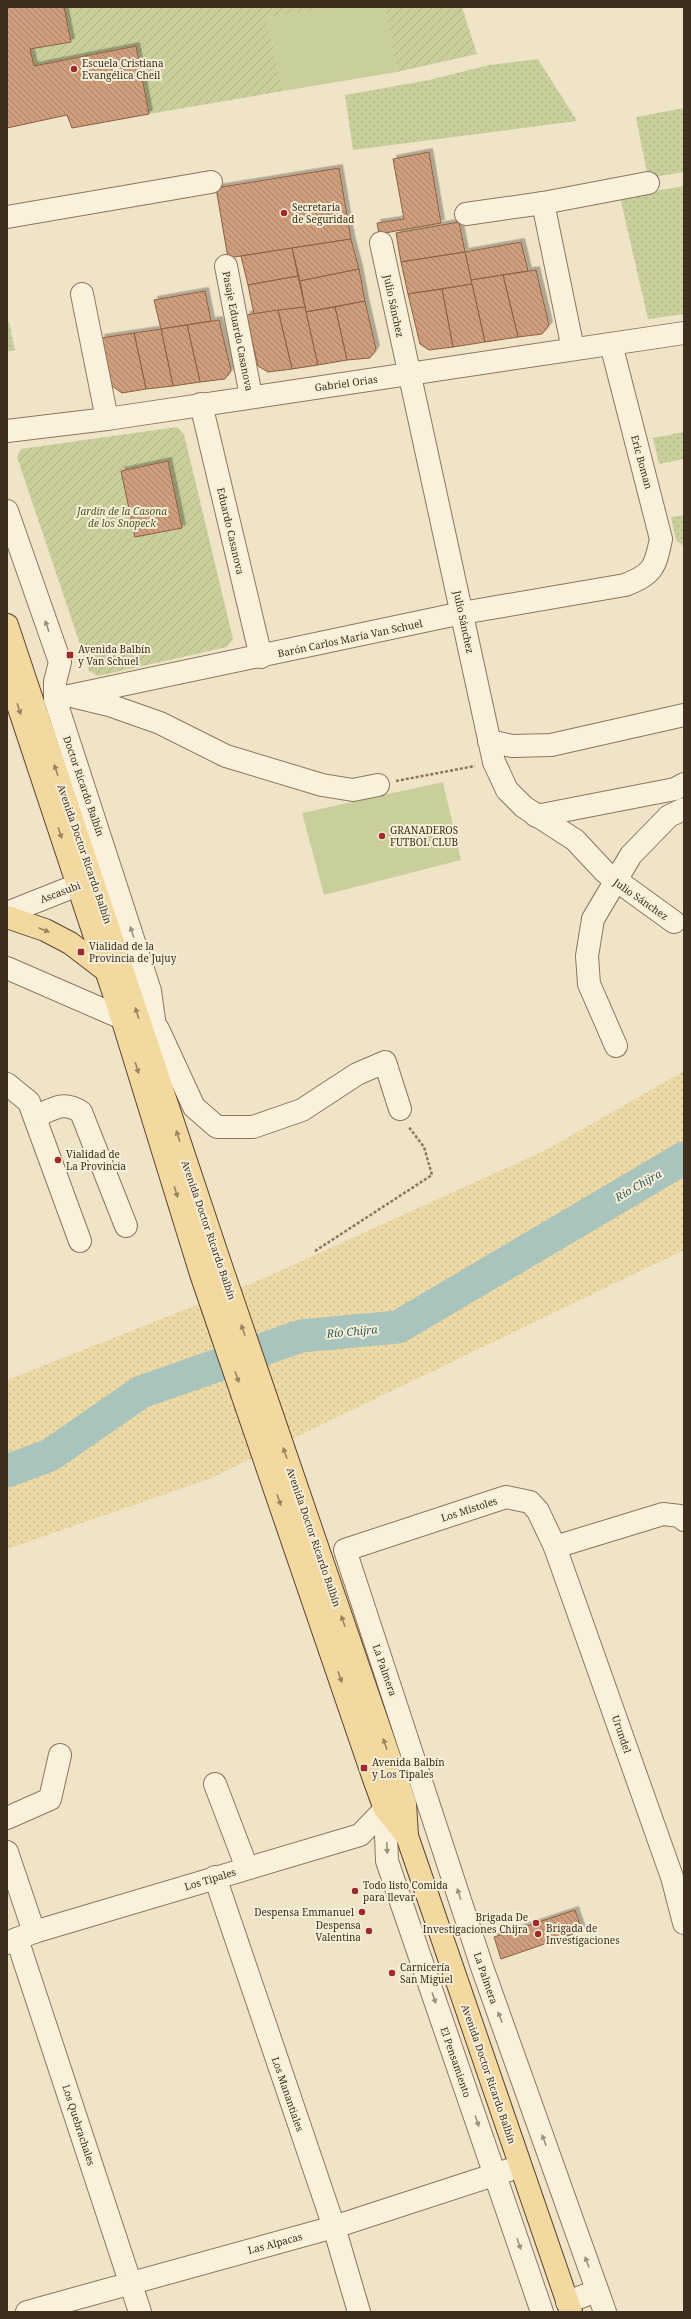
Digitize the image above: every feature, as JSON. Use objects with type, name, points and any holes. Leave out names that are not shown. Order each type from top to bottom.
[{"type":"main road","name":"Avenida Doctor Ricardo Balbín","points":[[7,625],[94,879],[221,1266],[310,1558],[384,1809],[406,1836]]},
{"type":"main road","name":"Avenida Doctor Ricardo Balbín","points":[[7,672],[94,879],[104,969],[122,1018],[201,1274],[405,1803],[406,1836],[569,2307]]},
{"type":"main road","points":[[7,917],[51,933],[70,943],[104,969]]},
{"type":"street","points":[[7,217],[211,182]]},
{"type":"street","points":[[466,214],[543,203],[648,183]]},
{"type":"street","points":[[543,203],[573,349]]},
{"type":"street","name":"Julio Sánchez","points":[[381,243],[494,762],[507,790],[536,816],[576,840],[616,881],[674,922]]},
{"type":"street","name":"Pasaje Eduardo Casanova","points":[[226,266],[251,396]]},
{"type":"street","points":[[82,294],[107,419]]},
{"type":"street","name":"Gabriel Orias","points":[[7,431],[107,419],[251,396],[409,375],[684,333]]},
{"type":"street","name":"Eric Boman","points":[[611,344],[662,539],[656,562],[645,577]]},
{"type":"street","name":"Eduardo Casanova","points":[[201,404],[261,657]]},
{"type":"street","name":"Doctor Ricardo Balbín","points":[[7,511],[60,662],[55,686],[62,697],[94,879],[150,991],[156,1024],[157,1041],[154,1065]]},
{"type":"street","name":"Barón Carlos María Van Schuel","points":[[62,697],[261,657],[462,613],[625,585],[645,577]]},
{"type":"street","points":[[62,697],[109,705],[160,723],[226,756],[322,785],[353,790],[378,785]]},
{"type":"street","points":[[489,741],[512,746],[551,745],[684,715]]},
{"type":"street","points":[[536,816],[681,791]]},
{"type":"street","points":[[616,1046],[589,984],[587,956],[593,919],[631,855],[669,816],[684,809]]},
{"type":"street","name":"Ascasubi","points":[[7,913],[94,879]]},
{"type":"street","points":[[7,968],[122,1018]]},
{"type":"street","points":[[156,1024],[194,1107],[217,1127],[253,1127],[302,1110],[357,1074],[385,1062],[400,1109]]},
{"type":"street","points":[[7,1084],[29,1102],[80,1241]]},
{"type":"street","points":[[35,1117],[62,1106],[71,1106],[81,1112],[126,1226]]},
{"type":"street","name":"Los Mistoles","points":[[345,1550],[506,1497],[530,1502],[538,1511],[555,1547]]},
{"type":"street","points":[[555,1547],[663,1514],[680,1516],[684,1520]]},
{"type":"street","name":"Urundel","points":[[555,1547],[678,1876],[684,1923]]},
{"type":"street","name":"La Palmera","points":[[345,1550],[482,1967],[605,2312]]},
{"type":"street","points":[[7,1818],[50,1799],[60,1754]]},
{"type":"street","points":[[215,1784],[246,1868]]},
{"type":"street","points":[[384,1809],[405,1803]]},
{"type":"street","name":"Los Tipales","points":[[19,1938],[215,1877],[360,1835],[384,1809]]},
{"type":"street","name":"El Pensamiento","points":[[384,1809],[387,1861],[542,2312]]},
{"type":"street","name":"Los Quebrachales","points":[[7,1852],[19,1938],[140,2312]]},
{"type":"street","name":"Los Manantiales","points":[[215,1877],[334,2227],[359,2312]]},
{"type":"street","points":[[455,1977],[482,1967]]},
{"type":"street","name":"Las Alpacas","points":[[27,2312],[334,2227],[520,2167]]},
{"type":"street","points":[[569,2307],[597,2291]]},
{"type":"path","points":[[378,785],[494,762]]},
{"type":"path","points":[[315,1251],[432,1175],[424,1147],[408,1126],[400,1109]]},
{"type":"green space","points":[[7,7],[332,7],[267,18],[283,91],[149,114],[135,46],[7,72]]},
{"type":"green space","points":[[332,7],[385,7],[397,72],[283,91],[267,18]]},
{"type":"green space","points":[[385,7],[462,7],[477,54],[397,72]]},
{"type":"green space","points":[[538,59],[577,121],[353,150],[345,95],[429,80],[489,65]]},
{"type":"green space","points":[[684,108],[684,172],[648,178],[636,117]]},
{"type":"green space","points":[[684,186],[684,314],[648,319],[620,197]]},
{"type":"green space","points":[[7,322],[9,322],[15,350],[7,352]]},
{"type":"green space","name":"Jardín de la Casona de los Snopeck","points":[[177,427],[184,434],[233,639],[227,647],[98,676],[89,671],[17,457],[21,449]]},
{"type":"green space","points":[[684,432],[684,459],[659,464],[653,438]]},
{"type":"green space","points":[[684,515],[684,545],[682,545],[676,540],[671,517]]},
{"type":"green space","name":"GRANADEROS FUTBOL CLUB","points":[[443,782],[461,860],[324,895],[302,813]]},
{"type":"sand","points":[[684,1071],[684,1250],[209,1479],[7,1549],[7,1380],[262,1279],[546,1150]]},
{"type":"building","name":"Escuela Cristiana Evangélica Cheil","points":[[7,7],[64,7],[71,42],[30,49],[34,66],[136,46],[149,114],[72,128],[67,115],[7,128]]},
{"type":"building","points":[[429,152],[441,223],[379,234],[377,223],[404,219],[393,159]]},
{"type":"building","name":"Secretaria de Seguridad","points":[[339,168],[351,239],[228,258],[216,188]]},
{"type":"building","points":[[459,222],[465,252],[401,262],[396,233]]},
{"type":"building","points":[[351,239],[359,269],[300,281],[292,248]]},
{"type":"building","points":[[521,242],[528,271],[471,280],[465,252]]},
{"type":"building","points":[[292,248],[298,276],[248,285],[241,256]]},
{"type":"building","points":[[465,252],[472,284],[408,294],[401,262]]},
{"type":"building","points":[[359,269],[365,301],[306,312],[300,281]]},
{"type":"building","points":[[536,270],[549,325],[542,334],[518,337],[503,275]]},
{"type":"building","points":[[503,275],[518,337],[485,342],[471,280]]},
{"type":"building","points":[[298,276],[305,307],[254,314],[248,285]]},
{"type":"building","points":[[472,284],[485,342],[453,347],[442,289]]},
{"type":"building","points":[[442,289],[453,347],[429,350],[420,344],[408,294]]},
{"type":"building","points":[[205,291],[211,321],[161,329],[154,300]]},
{"type":"building","points":[[365,301],[376,349],[370,358],[347,360],[335,307]]},
{"type":"building","points":[[305,307],[318,365],[292,369],[278,310]]},
{"type":"building","points":[[335,307],[347,360],[318,365],[306,312]]},
{"type":"building","points":[[278,310],[292,369],[268,372],[258,366],[246,315]]},
{"type":"building","points":[[219,320],[231,370],[225,379],[200,382],[187,325]]},
{"type":"building","points":[[187,325],[200,382],[173,386],[161,329]]},
{"type":"building","points":[[161,329],[173,386],[146,389],[134,333]]},
{"type":"building","points":[[134,333],[146,389],[122,393],[112,386],[101,338]]},
{"type":"building","points":[[168,461],[182,528],[135,537],[121,471]]},
{"type":"building","name":"Brigada de Investigaciones","points":[[575,1910],[582,1931],[501,1959],[494,1937]]},
{"type":"waterway","name":"Río Chijra","points":[[7,1471],[50,1455],[141,1392],[301,1336],[398,1327],[684,1158]]},
{"type":"place","name":"Escuela Cristiana Evangélica Cheil","points":[[74,69]]},
{"type":"place","name":"Secretaria de Seguridad","points":[[284,213]]},
{"type":"place","name":"Avenida Balbín y Van Schuel","points":[[70,655]]},
{"type":"place","name":"GRANADEROS FUTBOL CLUB","points":[[382,836]]},
{"type":"place","name":"Vialidad de la Provincia de Jujuy","points":[[81,952]]},
{"type":"place","name":"Vialidad de La Provincia","points":[[58,1160]]},
{"type":"place","name":"Avenida Balbín y Los Tipales","points":[[364,1768]]},
{"type":"place","name":"Todo listo Comida para llevar","points":[[355,1891]]},
{"type":"place","name":"Despensa Emmanuel","points":[[362,1912]]},
{"type":"place","name":"Brigada De Investigaciones Chijra","points":[[536,1923]]},
{"type":"place","name":"Despensa Valentina","points":[[369,1931]]},
{"type":"place","name":"Brigada de Investigaciones","points":[[538,1934]]},
{"type":"place","name":"Carnicería San Miguel","points":[[392,1973]]}]
